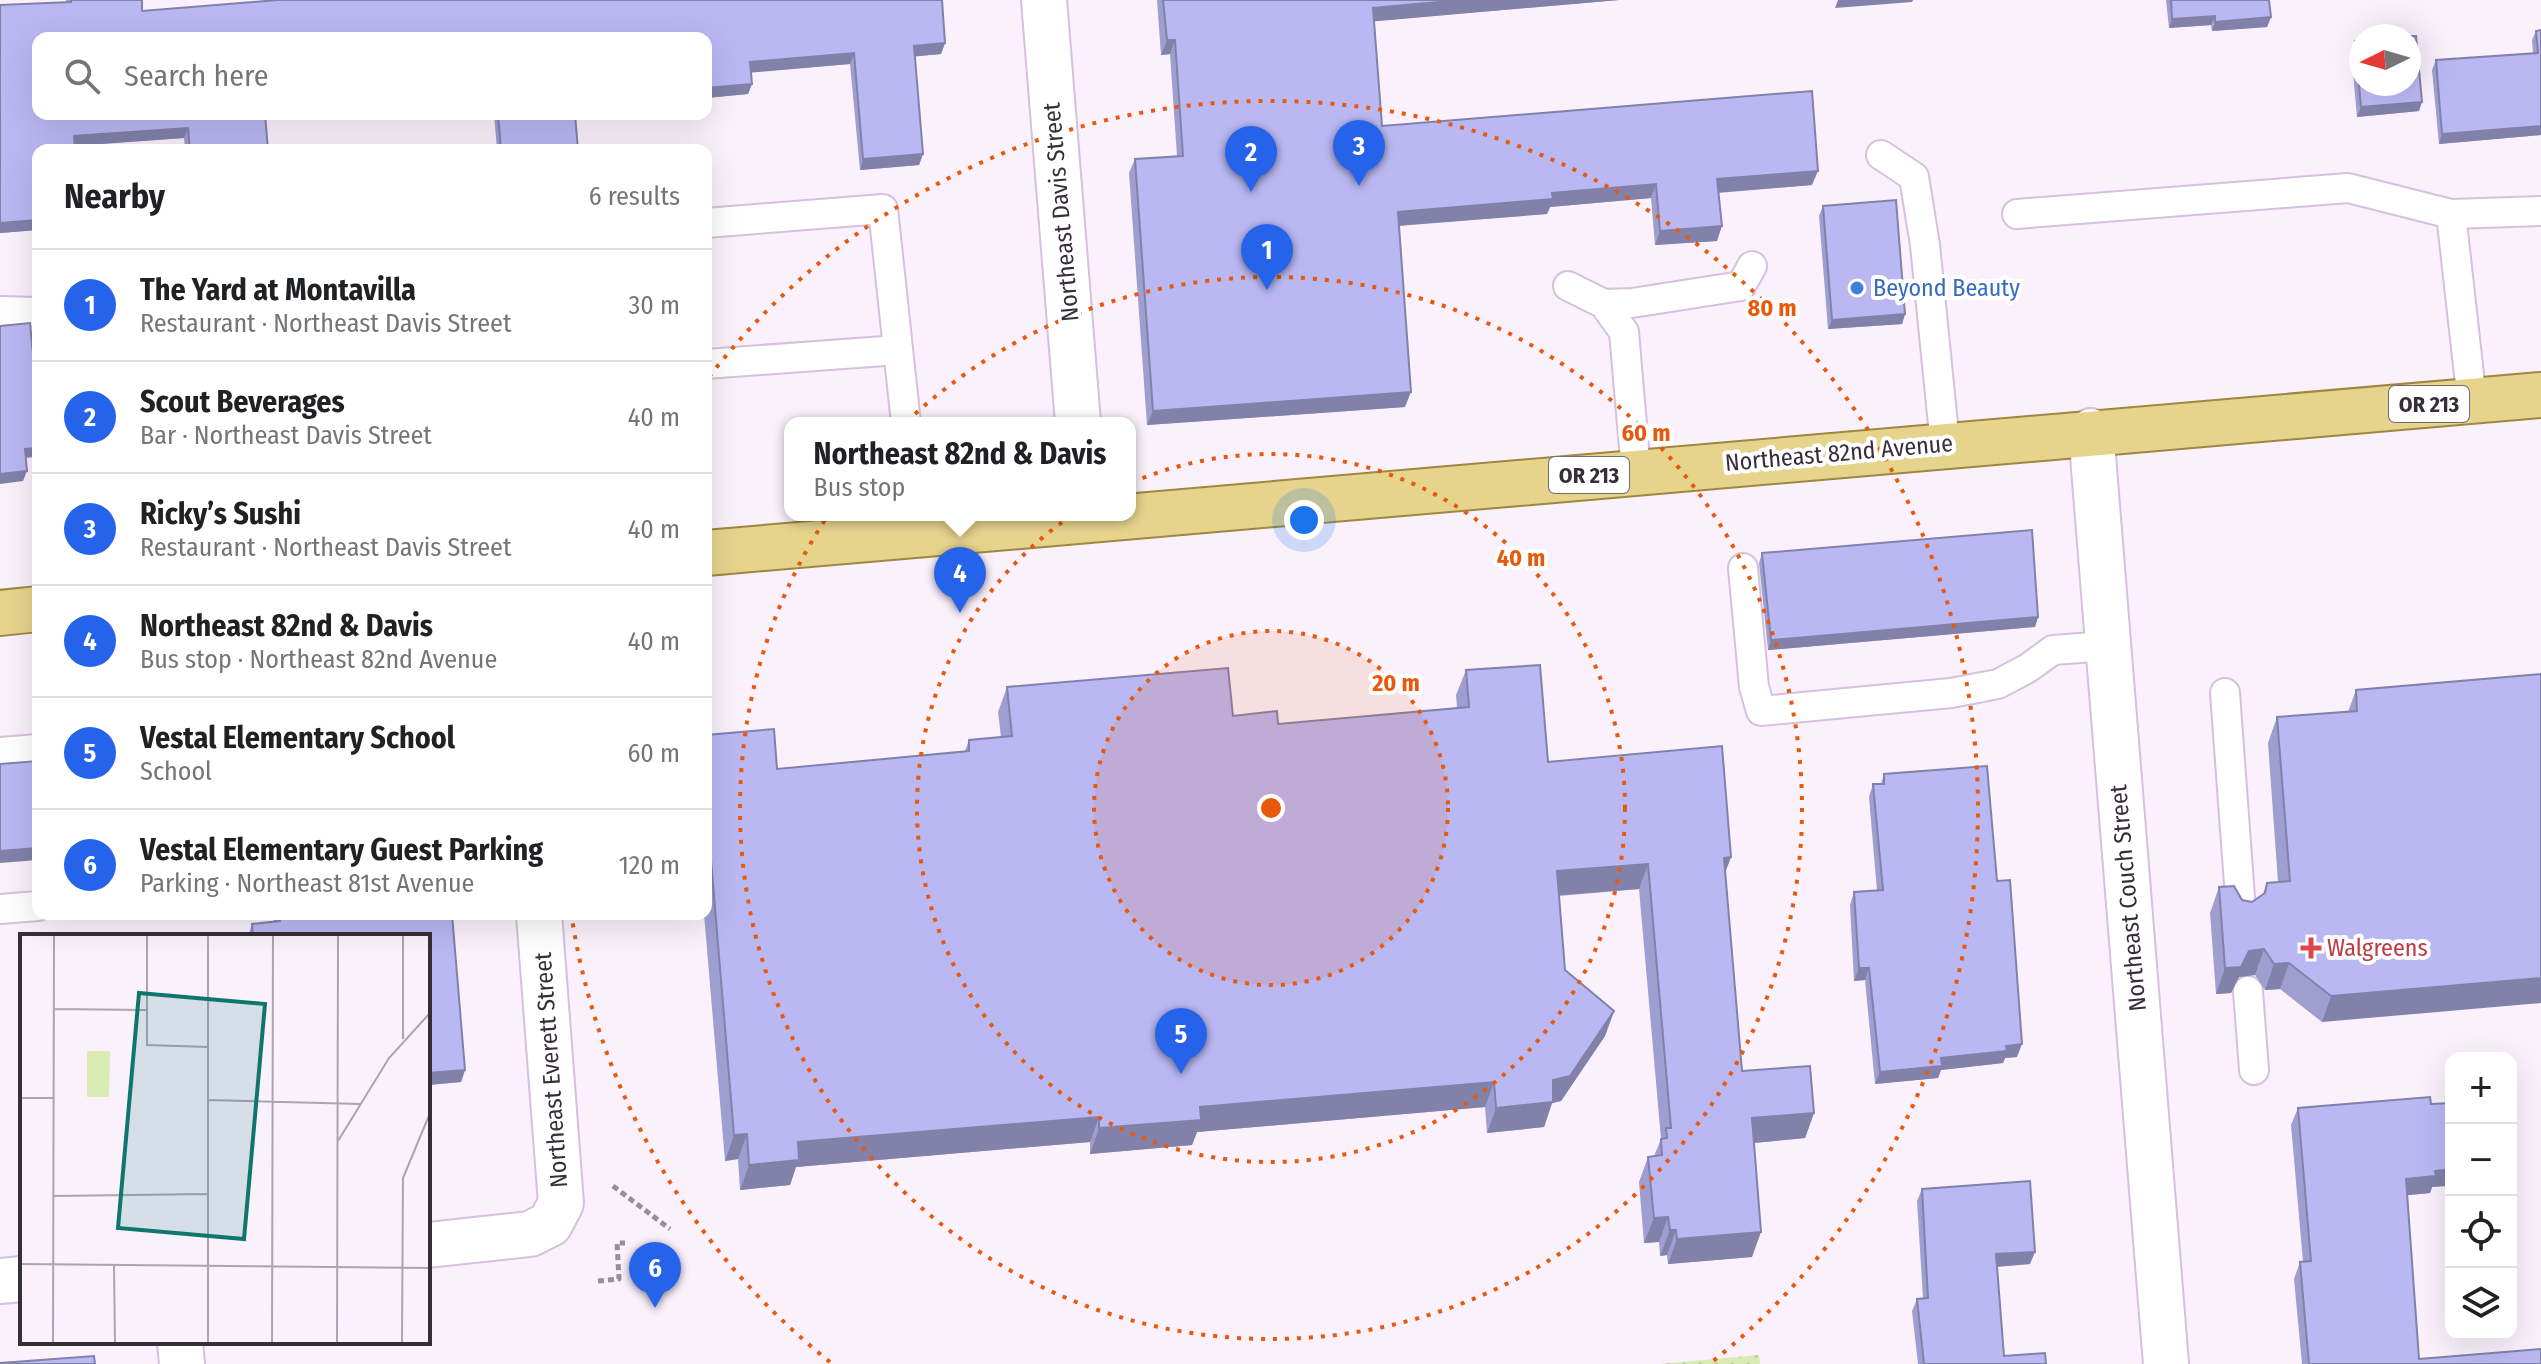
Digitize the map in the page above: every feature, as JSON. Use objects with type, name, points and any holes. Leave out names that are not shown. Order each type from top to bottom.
[{"type":"main road","name":"Northeast 82nd Avenue","points":[[1136,513],[2541,395]]},
{"type":"main road","name":"Northeast 82nd Avenue","points":[[712,552],[916,524],[989,521]]},
{"type":"main road","points":[[0,613],[32,610]]},
{"type":"street","name":"Northeast Davis Street","points":[[1044,0],[1078,417]]},
{"type":"street","name":"Northeast Couch Street","points":[[2091,431],[2166,1364]]},
{"type":"street","name":"Northeast Everett Street","points":[[430,1245],[518,1236],[550,1224],[561,1203],[539,920]]},
{"type":"street","points":[[0,1281],[20,1279]]},
{"type":"street","points":[[180,1344],[182,1364]]},
{"type":"lane","points":[[1881,155],[1914,177],[1925,245],[1945,444]]},
{"type":"lane","points":[[2017,214],[2348,188],[2451,214],[2541,211]]},
{"type":"lane","points":[[712,223],[883,209],[905,417]]},
{"type":"lane","points":[[2451,214],[2472,401]]},
{"type":"lane","points":[[1604,304],[1632,303],[1741,286],[1752,266]]},
{"type":"lane","points":[[1568,286],[1604,304],[1624,332],[1636,471]]},
{"type":"lane","points":[[0,311],[32,312]]},
{"type":"lane","points":[[712,364],[898,350]]},
{"type":"lane","points":[[1743,568],[1754,687],[1761,711],[1951,693],[1998,684],[2053,650],[2107,646]]},
{"type":"lane","points":[[2225,693],[2241,911]]},
{"type":"lane","points":[[0,752],[32,749]]},
{"type":"lane","points":[[0,909],[32,906]]},
{"type":"lane","points":[[2248,991],[2254,1070]]},
{"type":"path","points":[[598,1281],[619,1279],[617,1243],[625,1243]]},
{"type":"green space","points":[[1759,1355],[1760,1364],[1659,1364]]},
{"type":"building","points":[[142,0],[142,11],[278,0],[942,0],[945,43],[914,46],[923,154],[863,159],[854,53],[750,62],[752,84],[712,87],[712,32],[32,32],[32,120],[266,120],[268,144],[189,144],[188,128],[74,136],[75,144],[32,144],[32,220],[0,223],[0,5]]},
{"type":"building","points":[[1163,0],[1461,0],[1373,8],[1382,126],[1812,91],[1818,171],[1717,179],[1722,226],[1660,231],[1656,184],[1552,193],[1553,199],[1398,212],[1411,392],[1153,411],[1135,159],[1183,156],[1175,40],[1167,40]]},
{"type":"building","points":[[2171,0],[2269,0],[2271,17],[2215,22],[2215,16],[2172,19]]},
{"type":"building","points":[[2541,30],[2541,126],[2442,134],[2436,60],[2538,53],[2536,31]]},
{"type":"building","points":[[2421,91],[2422,102],[2361,107],[2360,96],[2421,96]]},
{"type":"building","points":[[498,120],[576,120],[578,144],[500,144]]},
{"type":"building","points":[[1896,200],[1905,314],[1832,320],[1823,206]]},
{"type":"building","points":[[30,323],[32,448],[25,449],[27,471],[0,474],[0,326]]},
{"type":"building","points":[[2032,530],[2038,617],[1771,640],[1762,553]]},
{"type":"building","points":[[1540,665],[1548,762],[1722,746],[1731,857],[1724,858],[1742,1071],[1810,1066],[1814,1113],[1752,1118],[1761,1232],[1677,1239],[1676,1230],[1670,1230],[1668,1217],[1654,1218],[1648,1157],[1662,1155],[1661,1139],[1667,1138],[1666,1128],[1671,1128],[1648,864],[1557,871],[1565,970],[1614,1011],[1570,1076],[1553,1080],[1553,1102],[1496,1108],[1494,1082],[1200,1107],[1201,1120],[1099,1128],[1099,1117],[798,1142],[799,1160],[749,1165],[747,1134],[734,1135],[712,873],[712,734],[774,729],[777,769],[969,751],[969,740],[1012,736],[1007,687],[1228,668],[1233,716],[1277,711],[1278,724],[1469,707],[1466,670]]},
{"type":"building","name":"Walgreens","points":[[2541,674],[2541,978],[2331,996],[2289,963],[2274,964],[2264,949],[2249,951],[2241,967],[2225,968],[2219,887],[2234,886],[2242,900],[2252,902],[2265,893],[2267,883],[2290,881],[2277,717],[2357,711],[2356,690]]},
{"type":"building","points":[[32,761],[32,848],[0,851],[0,764]]},
{"type":"building","points":[[1987,766],[1997,881],[2010,880],[2022,1044],[2006,1046],[2007,1051],[1941,1058],[1942,1066],[1880,1072],[1869,968],[1859,968],[1854,892],[1883,890],[1873,784],[1884,784],[1884,774]]},
{"type":"building","points":[[452,920],[465,1070],[430,1073],[430,934],[253,934],[252,924],[280,921]]},
{"type":"building","points":[[2430,1097],[2431,1104],[2445,1103],[2445,1170],[2435,1171],[2436,1176],[2406,1179],[2419,1359],[2541,1349],[2541,1364],[2309,1364],[2300,1262],[2311,1261],[2298,1108]]},
{"type":"building","points":[[2030,1181],[2035,1252],[1996,1254],[2004,1356],[2045,1353],[2046,1364],[1924,1364],[1917,1299],[1928,1298],[1922,1189]]},
{"type":"building","points":[[94,1356],[95,1364],[0,1364],[0,1363]]},
{"type":"place","name":"Ricky’s Sushi","points":[[1359,186]]},
{"type":"place","name":"Scout Beverages","points":[[1251,192]]},
{"type":"place","name":"Beyond Beauty","points":[[1857,288]]},
{"type":"place","name":"The Yard at Montavilla","points":[[1267,290]]},
{"type":"place","name":"Northeast 82nd & Davis","points":[[960,613]]},
{"type":"place","name":"Walgreens","points":[[2311,948]]},
{"type":"place","name":"Vestal Elementary School","points":[[1181,1074]]},
{"type":"place","name":"Vestal Elementary Guest Parking","points":[[655,1308]]}]
